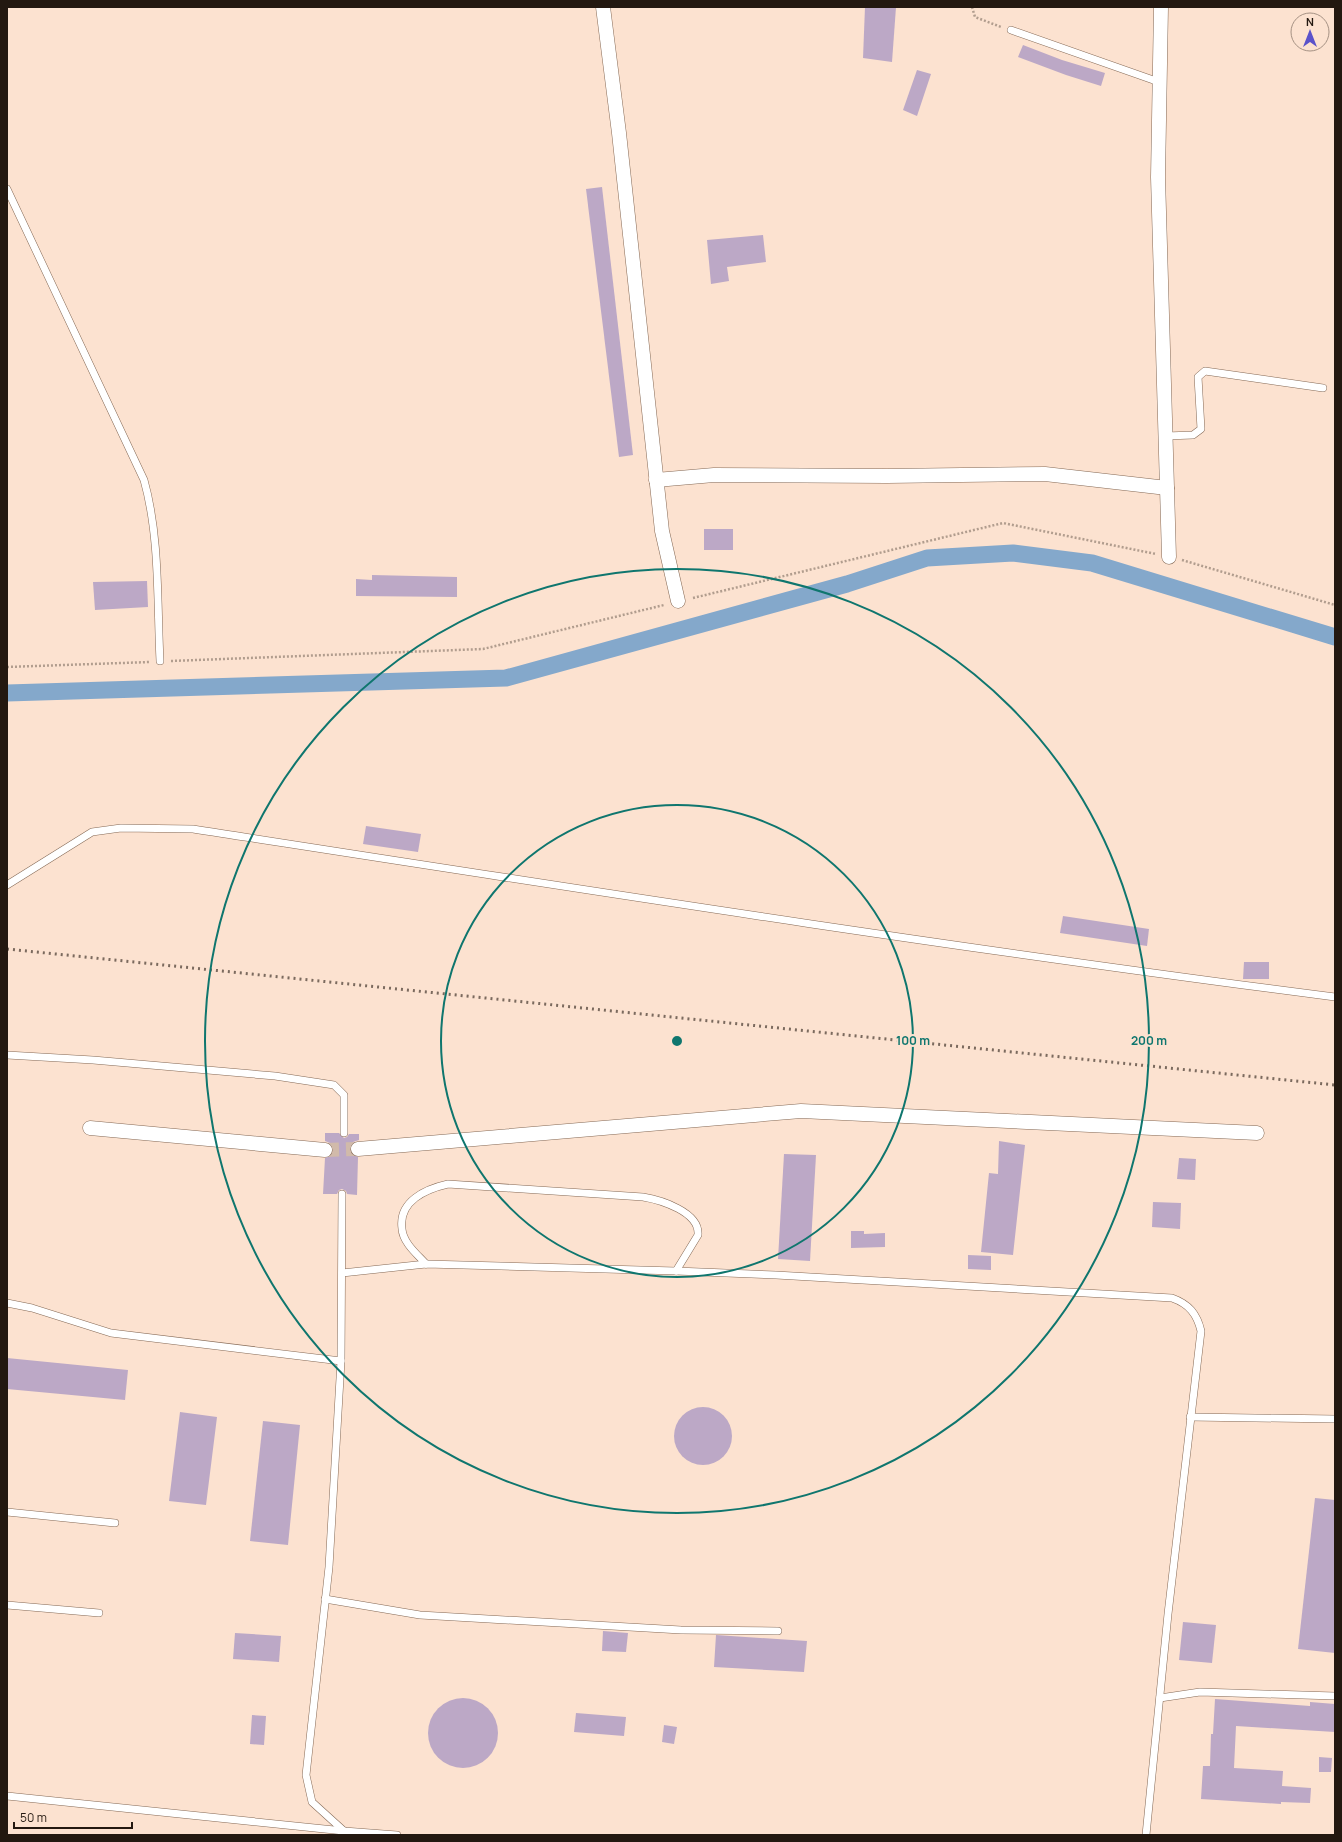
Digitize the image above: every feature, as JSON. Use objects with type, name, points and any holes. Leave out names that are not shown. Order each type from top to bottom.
[{"type":"street","points":[[603,7],[662,531],[678,601]]},
{"type":"street","points":[[1160,7],[1158,177],[1169,557]]},
{"type":"street","points":[[656,480],[714,475],[887,476],[1045,474],[1167,488]]},
{"type":"street","points":[[358,1149],[801,1111],[1257,1133]]},
{"type":"street","points":[[90,1128],[325,1150]]},
{"type":"lane","points":[[1011,30],[1158,82]]},
{"type":"lane","points":[[7,188],[144,480],[154,527],[160,661]]},
{"type":"lane","points":[[1166,436],[1193,435],[1201,429],[1198,377],[1205,371],[1323,388]]},
{"type":"lane","points":[[7,885],[92,832],[121,828],[193,829],[754,917],[1140,972],[1335,997]]},
{"type":"lane","points":[[7,1055],[93,1060],[275,1076],[334,1085],[344,1095],[344,1133]]},
{"type":"lane","points":[[426,1264],[408,1243],[402,1229],[404,1215],[410,1202],[420,1194],[434,1187],[448,1184],[643,1197],[661,1200],[674,1206],[691,1218],[698,1230],[698,1235],[676,1271]]},
{"type":"lane","points":[[342,1194],[341,1361],[329,1567],[306,1775],[312,1802],[344,1830]]},
{"type":"lane","points":[[342,1273],[426,1264],[776,1274],[1172,1298],[1182,1302],[1198,1318],[1201,1331],[1190,1417],[1146,1835]]},
{"type":"lane","points":[[7,1303],[32,1308],[111,1333],[341,1361]]},
{"type":"lane","points":[[1190,1417],[1335,1420]]},
{"type":"lane","points":[[7,1512],[115,1522]]},
{"type":"lane","points":[[325,1599],[420,1615],[674,1630],[778,1631]]},
{"type":"lane","points":[[7,1605],[99,1613]]},
{"type":"lane","points":[[1160,1698],[1200,1692],[1335,1696]]},
{"type":"lane","points":[[7,1796],[397,1835]]},
{"type":"path","points":[[972,7],[975,17],[1011,30]]},
{"type":"building","points":[[865,7],[896,7],[892,62],[863,58]]},
{"type":"building","points":[[1023,45],[1062,60],[1105,73],[1101,86],[1018,57]]},
{"type":"building","points":[[917,70],[931,74],[917,116],[903,110]]},
{"type":"building","points":[[602,187],[633,455],[619,457],[586,189]]},
{"type":"building","points":[[763,235],[766,262],[727,267],[729,281],[711,284],[707,240]]},
{"type":"building","points":[[704,529],[733,529],[733,550],[704,550]]},
{"type":"building","points":[[372,575],[457,577],[457,597],[356,596],[356,579],[372,580]]},
{"type":"building","points":[[147,581],[148,607],[95,610],[93,582]]},
{"type":"building","points":[[366,826],[421,834],[418,852],[363,844]]},
{"type":"building","points":[[1063,916],[1149,929],[1147,946],[1060,933]]},
{"type":"building","points":[[1244,962],[1269,962],[1269,979],[1243,979]]},
{"type":"building","points":[[325,1133],[339,1133],[344,1138],[349,1134],[359,1134],[359,1140],[353,1142],[350,1149],[351,1154],[358,1157],[357,1195],[347,1194],[346,1191],[342,1189],[339,1190],[337,1194],[323,1194],[325,1158],[332,1155],[333,1150],[330,1143],[325,1141]]},
{"type":"building","points":[[999,1141],[1025,1145],[1013,1255],[981,1252],[989,1173],[998,1174]]},
{"type":"building","points":[[784,1154],[816,1155],[810,1261],[778,1259]]},
{"type":"building","points":[[1179,1158],[1196,1159],[1195,1180],[1177,1179]]},
{"type":"building","points":[[1153,1202],[1181,1203],[1180,1229],[1152,1227]]},
{"type":"building","points":[[851,1231],[864,1231],[864,1234],[885,1233],[885,1247],[851,1248]]},
{"type":"building","points":[[968,1255],[991,1256],[991,1270],[968,1269]]},
{"type":"building","points":[[7,1358],[128,1370],[125,1400],[7,1389]]},
{"type":"building","points":[[703,1407],[714,1409],[727,1420],[730,1425],[732,1436],[730,1447],[719,1460],[714,1463],[703,1465],[692,1463],[679,1452],[676,1447],[674,1436],[676,1425],[687,1412],[692,1409]]},
{"type":"building","points":[[180,1412],[217,1417],[206,1505],[169,1501]]},
{"type":"building","points":[[263,1421],[300,1425],[288,1545],[250,1541]]},
{"type":"building","points":[[1315,1498],[1335,1500],[1335,1653],[1298,1649]]},
{"type":"building","points":[[1183,1622],[1216,1625],[1212,1663],[1179,1660]]},
{"type":"building","points":[[603,1631],[628,1633],[626,1652],[602,1651]]},
{"type":"building","points":[[235,1633],[281,1636],[279,1662],[233,1659]]},
{"type":"building","points":[[716,1635],[807,1641],[804,1672],[714,1667]]},
{"type":"building","points":[[463,1698],[476,1701],[488,1708],[495,1720],[498,1733],[495,1746],[488,1758],[476,1765],[463,1768],[450,1765],[438,1758],[431,1746],[428,1733],[431,1720],[438,1708],[450,1701]]},
{"type":"building","points":[[1215,1699],[1310,1706],[1310,1702],[1335,1704],[1335,1732],[1236,1726],[1234,1768],[1283,1771],[1282,1786],[1311,1788],[1310,1803],[1281,1802],[1281,1804],[1201,1799],[1203,1766],[1210,1766],[1211,1734],[1213,1734]]},
{"type":"building","points":[[576,1713],[626,1717],[624,1736],[574,1732]]},
{"type":"building","points":[[252,1715],[266,1716],[264,1745],[250,1744]]},
{"type":"building","points":[[664,1725],[677,1727],[674,1744],[662,1742]]},
{"type":"building","points":[[1319,1757],[1332,1758],[1331,1772],[1319,1772]]},
{"type":"waterway","points":[[7,693],[506,678],[847,584],[927,558],[1013,553],[1092,563],[1335,637]]},
{"type":"tunnel","points":[[325,1150],[358,1149]]},
{"type":"railway","points":[[7,949],[1335,1085]]}]
